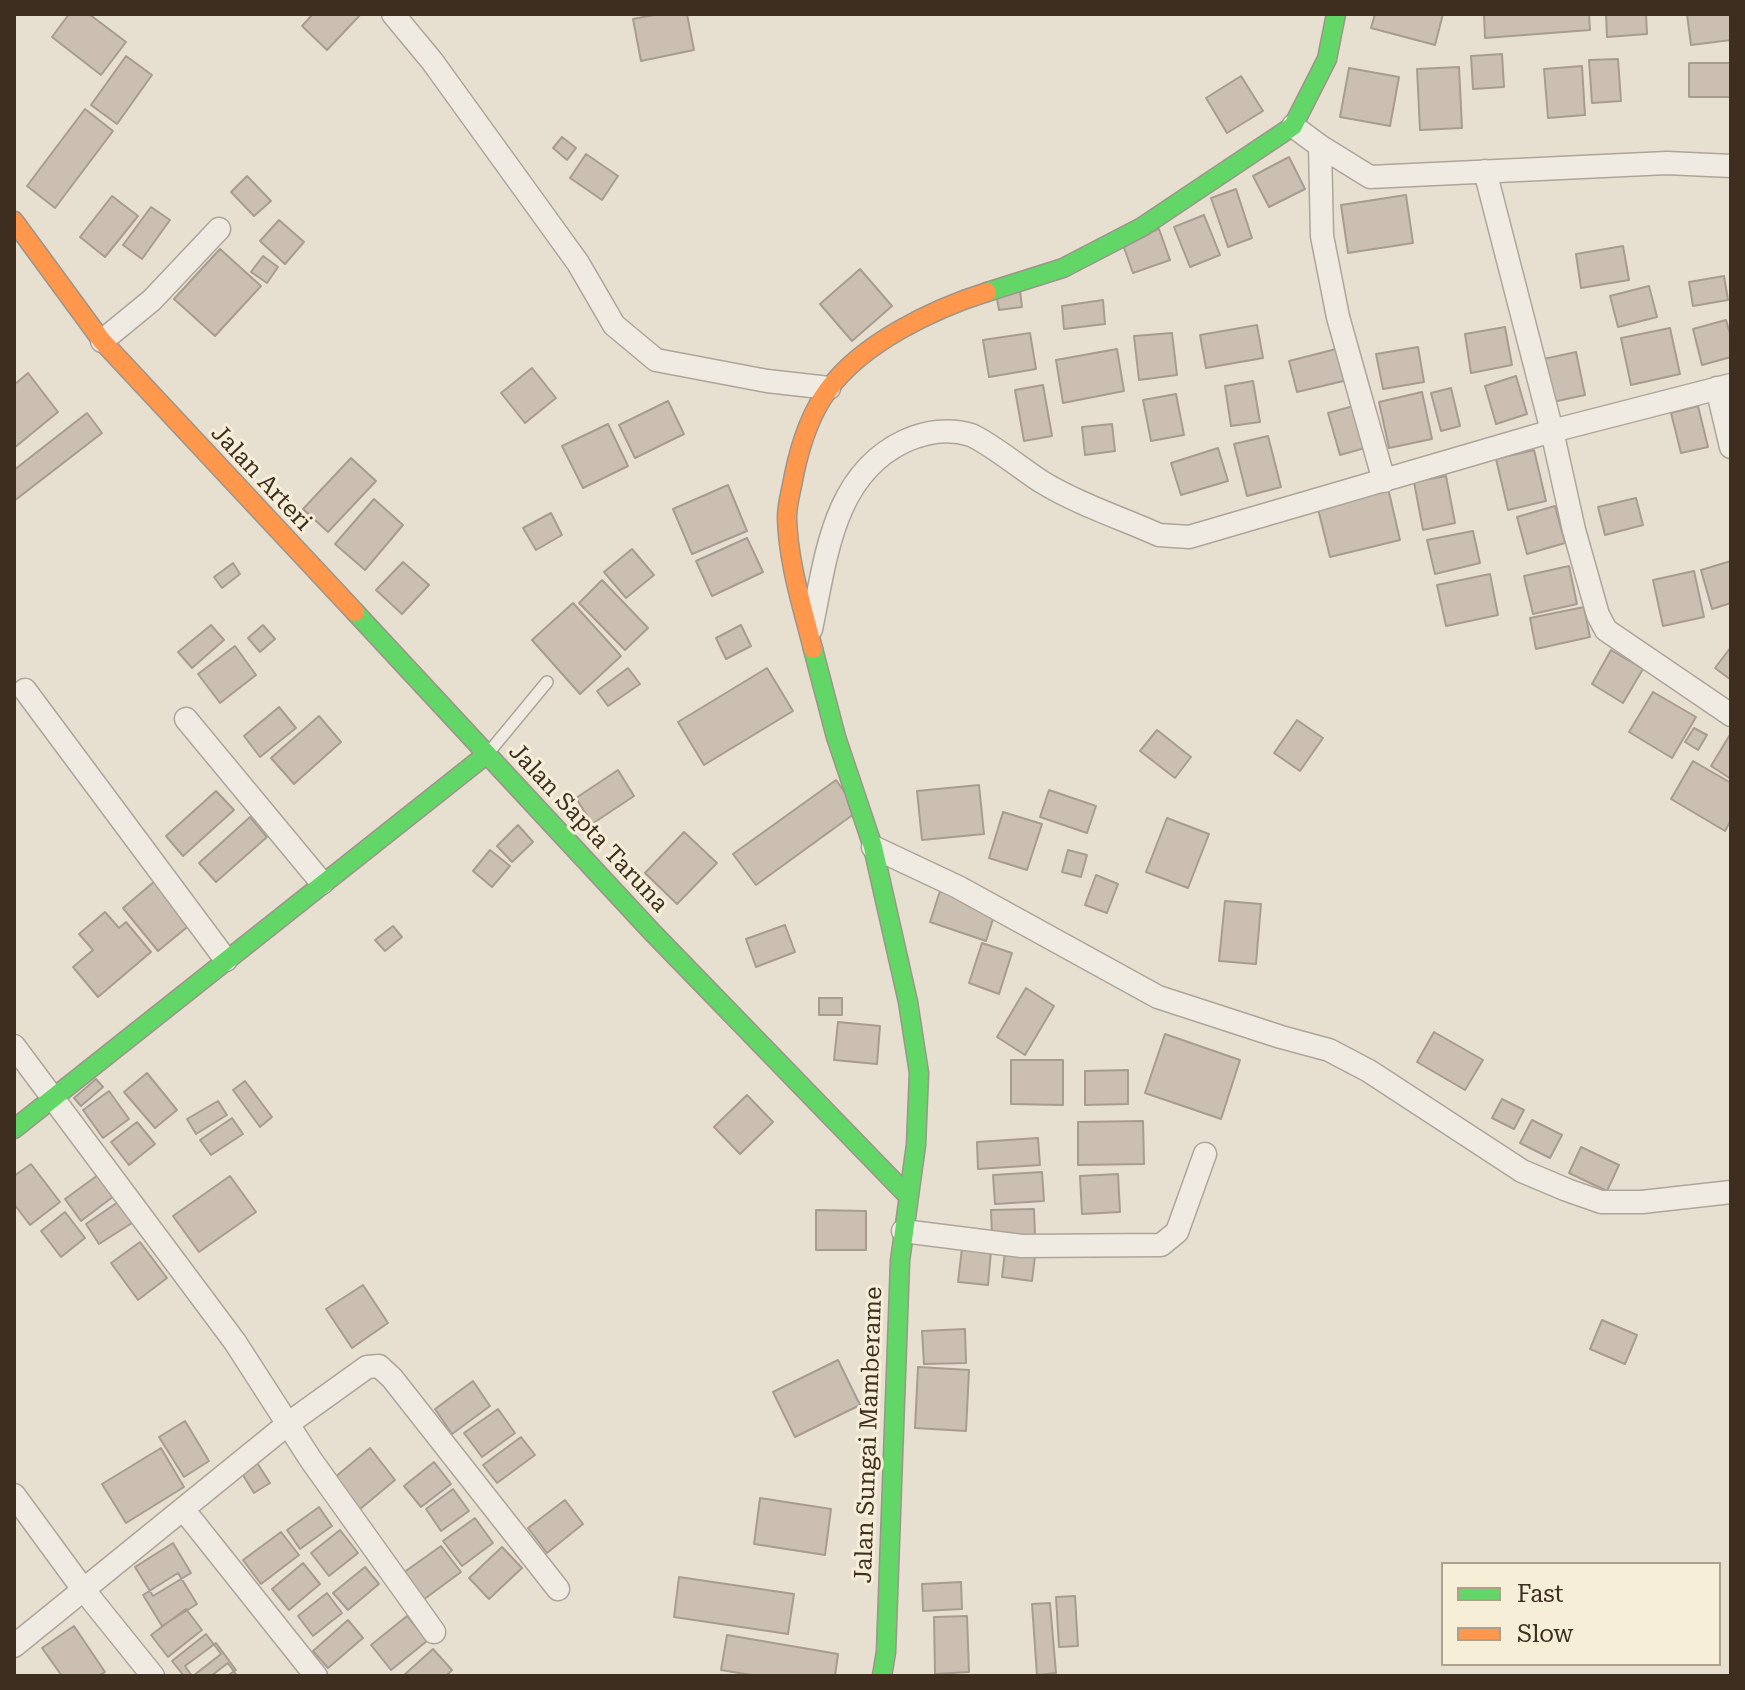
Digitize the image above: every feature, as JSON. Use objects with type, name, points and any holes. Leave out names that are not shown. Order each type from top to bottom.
[{"type":"street","points":[[393,14],[432,61],[578,263],[614,325],[656,360],[767,381],[829,388]]},
{"type":"street","points":[[1336,14],[1327,59],[1293,126],[1370,177],[1667,163],[1731,166]]},
{"type":"street","name":"Jalan Sungai Mamberame","points":[[882,1676],[886,1652],[903,1231],[916,1145],[919,1073],[908,1002],[873,847],[836,737],[791,563],[787,514],[797,460],[813,414],[829,388],[870,349],[919,319],[965,299],[1063,268],[1116,241],[1196,193],[1293,126]]},
{"type":"street","points":[[1320,146],[1319,187],[1324,249],[1338,317],[1384,481]]},
{"type":"street","points":[[1485,171],[1598,615],[1606,630],[1731,715]]},
{"type":"street","name":"Jalan Arteri","points":[[14,221],[102,341],[487,754]]},
{"type":"street","points":[[102,341],[152,300],[219,229]]},
{"type":"street","points":[[810,634],[825,553],[839,512],[851,490],[872,462],[897,445],[923,433],[948,432],[971,436],[1045,484],[1159,535],[1177,538],[1552,431],[1724,386],[1731,447]]},
{"type":"street","points":[[25,690],[226,960]]},
{"type":"street","points":[[186,719],[322,883]]},
{"type":"street","name":"Jalan Sapta Taruna","points":[[14,1129],[487,754],[652,932],[907,1195]]},
{"type":"street","points":[[873,847],[998,908],[1158,997],[1329,1050],[1369,1071],[1522,1171],[1567,1190],[1601,1202],[1642,1202],[1728,1185]]},
{"type":"street","points":[[14,1046],[235,1342],[311,1460],[434,1632]]},
{"type":"street","points":[[903,1231],[1022,1246],[1161,1245],[1177,1232],[1205,1154]]},
{"type":"street","points":[[14,1646],[289,1423],[367,1367],[379,1366],[392,1378],[558,1589]]},
{"type":"street","points":[[14,1495],[83,1589],[153,1676]]},
{"type":"street","points":[[183,1509],[316,1676]]},
{"type":"lane","points":[[487,754],[547,682]]},
{"type":"building","points":[[69,14],[89,14],[126,42],[101,75],[52,37]]},
{"type":"building","points":[[313,14],[361,14],[327,50],[302,26]]},
{"type":"building","points":[[659,14],[687,14],[694,50],[641,61],[633,19]]},
{"type":"building","points":[[1375,14],[1443,14],[1435,45],[1371,28]]},
{"type":"building","points":[[1484,14],[1589,14],[1590,30],[1485,38]]},
{"type":"building","points":[[1606,14],[1646,14],[1647,34],[1607,37]]},
{"type":"building","points":[[1687,14],[1731,14],[1731,40],[1691,45]]},
{"type":"building","points":[[1502,54],[1504,87],[1473,89],[1471,56]]},
{"type":"building","points":[[126,56],[152,75],[117,124],[91,105]]},
{"type":"building","points":[[1618,59],[1621,101],[1592,103],[1589,60]]},
{"type":"building","points":[[1689,63],[1731,63],[1731,97],[1689,97]]},
{"type":"building","points":[[1582,66],[1585,115],[1548,118],[1544,69]]},
{"type":"building","points":[[1459,67],[1462,128],[1420,130],[1417,69]]},
{"type":"building","points":[[1349,68],[1399,77],[1390,126],[1340,117]]},
{"type":"building","points":[[1241,76],[1263,111],[1227,133],[1206,98]]},
{"type":"building","points":[[85,109],[113,131],[55,208],[27,186]]},
{"type":"building","points":[[562,137],[576,148],[567,160],[553,148]]},
{"type":"building","points":[[586,154],[618,176],[602,200],[570,178]]},
{"type":"building","points":[[1289,157],[1305,189],[1269,207],[1253,176]]},
{"type":"building","points":[[247,176],[271,201],[254,216],[231,192]]},
{"type":"building","points":[[1236,189],[1252,238],[1228,247],[1211,198]]},
{"type":"building","points":[[1406,195],[1413,243],[1348,253],[1341,205]]},
{"type":"building","points":[[112,196],[138,216],[105,257],[80,237]]},
{"type":"building","points":[[151,207],[170,220],[142,259],[123,245]]},
{"type":"building","points":[[1204,215],[1220,255],[1190,267],[1174,227]]},
{"type":"building","points":[[279,220],[304,242],[285,264],[260,241]]},
{"type":"building","points":[[1159,229],[1170,260],[1133,273],[1122,242]]},
{"type":"building","points":[[1623,246],[1629,280],[1581,288],[1576,254]]},
{"type":"building","points":[[220,249],[261,286],[215,336],[174,299]]},
{"type":"building","points":[[263,256],[278,267],[267,283],[251,272]]},
{"type":"building","points":[[860,269],[892,306],[852,341],[820,304]]},
{"type":"building","points":[[1724,276],[1728,300],[1693,306],[1689,282]]},
{"type":"building","points":[[1649,286],[1657,317],[1618,327],[1610,296]]},
{"type":"building","points":[[1020,290],[1022,307],[999,310],[996,293]]},
{"type":"building","points":[[1103,300],[1105,324],[1064,329],[1062,306]]},
{"type":"building","points":[[1726,320],[1731,337],[1731,357],[1702,365],[1693,329]]},
{"type":"building","points":[[1257,325],[1263,358],[1206,368],[1200,335]]},
{"type":"building","points":[[1505,327],[1512,365],[1471,373],[1465,334]]},
{"type":"building","points":[[1670,328],[1680,374],[1631,385],[1621,338]]},
{"type":"building","points":[[1030,333],[1036,369],[989,377],[983,340]]},
{"type":"building","points":[[1172,333],[1177,375],[1139,380],[1134,336]]},
{"type":"building","points":[[1344,347],[1352,379],[1297,392],[1289,361]]},
{"type":"building","points":[[1418,347],[1424,382],[1383,389],[1376,354]]},
{"type":"building","points":[[1117,349],[1124,391],[1063,403],[1056,360]]},
{"type":"building","points":[[1576,352],[1585,395],[1548,403],[1539,360]]},
{"type":"building","points":[[532,368],[556,398],[525,423],[501,393]]},
{"type":"building","points":[[28,373],[58,412],[14,448],[14,385]]},
{"type":"building","points":[[1516,376],[1527,414],[1496,424],[1485,386]]},
{"type":"building","points":[[1253,381],[1260,422],[1231,426],[1225,386]]},
{"type":"building","points":[[1043,385],[1052,436],[1024,441],[1015,390]]},
{"type":"building","points":[[1451,388],[1460,426],[1441,431],[1431,393]]},
{"type":"building","points":[[1422,392],[1432,439],[1389,448],[1379,402]]},
{"type":"building","points":[[1176,394],[1184,435],[1151,441],[1143,400]]},
{"type":"building","points":[[668,401],[684,434],[635,458],[619,425]]},
{"type":"building","points":[[1361,404],[1372,446],[1340,455],[1328,413]]},
{"type":"building","points":[[1698,406],[1708,447],[1681,453],[1671,413]]},
{"type":"building","points":[[87,413],[102,433],[14,501],[14,470]]},
{"type":"building","points":[[608,424],[628,466],[583,488],[562,446]]},
{"type":"building","points":[[1112,424],[1115,451],[1085,455],[1082,427]]},
{"type":"building","points":[[1268,436],[1281,487],[1247,496],[1234,444]]},
{"type":"building","points":[[1218,448],[1228,481],[1181,495],[1171,463]]},
{"type":"building","points":[[1534,450],[1546,501],[1508,510],[1496,459]]},
{"type":"building","points":[[351,458],[376,481],[328,532],[303,509]]},
{"type":"building","points":[[1446,476],[1455,523],[1423,530],[1414,482]]},
{"type":"building","points":[[728,485],[747,531],[692,554],[673,509]]},
{"type":"building","points":[[1388,488],[1400,540],[1330,557],[1317,505]]},
{"type":"building","points":[[1636,498],[1643,525],[1605,535],[1598,507]]},
{"type":"building","points":[[374,499],[403,525],[365,570],[335,544]]},
{"type":"building","points":[[1555,506],[1565,543],[1527,554],[1517,517]]},
{"type":"building","points":[[551,513],[562,535],[536,550],[523,528]]},
{"type":"building","points":[[1473,531],[1480,563],[1435,574],[1427,540]]},
{"type":"building","points":[[747,538],[763,572],[712,596],[696,561]]},
{"type":"building","points":[[632,549],[654,575],[626,598],[604,572]]},
{"type":"building","points":[[1731,561],[1731,603],[1712,609],[1701,570]]},
{"type":"building","points":[[403,562],[429,585],[402,614],[376,590]]},
{"type":"building","points":[[233,563],[240,574],[222,588],[214,577]]},
{"type":"building","points":[[1569,566],[1577,604],[1533,614],[1524,576]]},
{"type":"building","points":[[1694,571],[1704,617],[1663,626],[1653,580]]},
{"type":"building","points":[[1490,574],[1498,615],[1446,626],[1437,585]]},
{"type":"building","points":[[602,580],[648,628],[625,650],[579,603]]},
{"type":"building","points":[[573,603],[621,656],[580,694],[532,640]]},
{"type":"building","points":[[1584,607],[1590,637],[1536,649],[1530,618]]},
{"type":"building","points":[[211,625],[224,640],[192,668],[178,652]]},
{"type":"building","points":[[263,625],[275,639],[260,652],[248,638]]},
{"type":"building","points":[[741,625],[751,646],[726,659],[716,638]]},
{"type":"building","points":[[235,646],[256,675],[220,703],[198,674]]},
{"type":"building","points":[[1731,647],[1731,680],[1715,668]]},
{"type":"building","points":[[1611,650],[1643,669],[1623,703],[1592,684]]},
{"type":"building","points":[[628,668],[640,684],[608,706],[597,691]]},
{"type":"building","points":[[767,668],[793,711],[704,765],[678,722]]},
{"type":"building","points":[[1653,692],[1696,717],[1672,758],[1629,732]]},
{"type":"building","points":[[279,707],[296,728],[260,757],[244,736]]},
{"type":"building","points":[[319,716],[341,742],[294,784],[271,758]]},
{"type":"building","points":[[1297,720],[1323,738],[1300,771],[1274,753]]},
{"type":"building","points":[[1694,728],[1707,735],[1698,750],[1685,742]]},
{"type":"building","points":[[1157,730],[1191,757],[1175,778],[1140,751]]},
{"type":"building","points":[[1731,733],[1731,779],[1711,766]]},
{"type":"building","points":[[1693,761],[1731,783],[1731,820],[1725,831],[1671,799]]},
{"type":"building","points":[[618,770],[634,796],[592,824],[576,798]]},
{"type":"building","points":[[836,780],[858,811],[756,885],[733,854]]},
{"type":"building","points":[[979,785],[984,834],[922,840],[917,791]]},
{"type":"building","points":[[1049,790],[1096,806],[1087,833],[1040,817]]},
{"type":"building","points":[[216,791],[234,810],[183,856],[166,836]]},
{"type":"building","points":[[1003,812],[1042,824],[1027,870],[989,858]]},
{"type":"building","points":[[250,817],[267,837],[216,882],[199,863]]},
{"type":"building","points":[[1167,818],[1209,834],[1188,888],[1146,872]]},
{"type":"building","points":[[518,825],[533,842],[512,862],[497,846]]},
{"type":"building","points":[[684,832],[717,863],[677,904],[645,873]]},
{"type":"building","points":[[490,850],[510,866],[492,887],[473,871]]},
{"type":"building","points":[[1068,850],[1087,855],[1081,877],[1062,872]]},
{"type":"building","points":[[1096,875],[1118,884],[1107,913],[1085,905]]},
{"type":"building","points":[[155,881],[191,924],[158,951],[123,908]]},
{"type":"building","points":[[940,891],[996,910],[986,941],[930,922]]},
{"type":"building","points":[[1225,901],[1261,904],[1256,964],[1219,961]]},
{"type":"building","points":[[105,912],[119,928],[126,922],[151,952],[98,997],[73,967],[93,950],[79,934]]},
{"type":"building","points":[[785,925],[795,952],[756,967],[746,939]]},
{"type":"building","points":[[393,926],[402,937],[385,951],[375,940]]},
{"type":"building","points":[[982,943],[1012,953],[999,994],[969,983]]},
{"type":"building","points":[[1026,988],[1054,1006],[1025,1055],[997,1037]]},
{"type":"building","points":[[819,998],[842,998],[842,1015],[819,1015]]},
{"type":"building","points":[[838,1022],[880,1026],[877,1064],[834,1060]]},
{"type":"building","points":[[1434,1032],[1483,1060],[1465,1090],[1417,1062]]},
{"type":"building","points":[[1165,1034],[1240,1060],[1221,1119],[1145,1093]]},
{"type":"building","points":[[1011,1060],[1063,1060],[1063,1105],[1011,1104]]},
{"type":"building","points":[[1128,1070],[1128,1104],[1085,1105],[1085,1071]]},
{"type":"building","points":[[147,1073],[177,1110],[155,1128],[124,1092]]},
{"type":"building","points":[[96,1079],[103,1087],[81,1106],[74,1098]]},
{"type":"building","points":[[245,1081],[272,1117],[260,1127],[233,1090]]},
{"type":"building","points":[[109,1091],[129,1119],[103,1138],[83,1110]]},
{"type":"building","points":[[747,1095],[773,1122],[740,1154],[714,1127]]},
{"type":"building","points":[[1502,1099],[1524,1110],[1514,1129],[1492,1118]]},
{"type":"building","points":[[218,1101],[227,1115],[196,1134],[187,1119]]},
{"type":"building","points":[[232,1118],[243,1134],[211,1155],[200,1140]]},
{"type":"building","points":[[1532,1120],[1562,1135],[1550,1158],[1520,1143]]},
{"type":"building","points":[[1143,1121],[1144,1164],[1078,1165],[1078,1122]]},
{"type":"building","points":[[137,1122],[155,1144],[129,1165],[111,1142]]},
{"type":"building","points":[[1038,1138],[1040,1165],[978,1169],[977,1142]]},
{"type":"building","points":[[1581,1147],[1619,1165],[1607,1191],[1569,1173]]},
{"type":"building","points":[[31,1164],[60,1202],[30,1225],[14,1204],[14,1176]]},
{"type":"building","points":[[1042,1172],[1044,1201],[995,1204],[993,1175]]},
{"type":"building","points":[[1118,1174],[1120,1212],[1082,1214],[1080,1176]]},
{"type":"building","points":[[98,1175],[114,1196],[81,1221],[65,1199]]},
{"type":"building","points":[[230,1176],[256,1212],[199,1252],[173,1216]]},
{"type":"building","points":[[118,1202],[132,1223],[99,1244],[86,1224]]},
{"type":"building","points":[[1034,1209],[1035,1235],[992,1236],[991,1210]]},
{"type":"building","points":[[816,1210],[866,1211],[866,1250],[816,1250]]},
{"type":"building","points":[[65,1212],[85,1238],[61,1257],[41,1231]]},
{"type":"building","points":[[140,1242],[167,1278],[138,1300],[111,1263]]},
{"type":"building","points":[[962,1248],[991,1251],[988,1285],[958,1282]]},
{"type":"building","points":[[1005,1252],[1035,1256],[1032,1281],[1002,1277]]},
{"type":"building","points":[[363,1285],[388,1323],[352,1348],[326,1309]]},
{"type":"building","points":[[1602,1320],[1637,1335],[1625,1364],[1590,1349]]},
{"type":"building","points":[[965,1329],[966,1363],[924,1364],[922,1331]]},
{"type":"building","points":[[838,1360],[860,1405],[795,1437],[773,1392]]},
{"type":"building","points":[[918,1367],[969,1370],[966,1431],[915,1428]]},
{"type":"building","points":[[473,1381],[490,1406],[452,1434],[435,1409]]},
{"type":"building","points":[[498,1409],[515,1433],[482,1457],[464,1433]]},
{"type":"building","points":[[185,1421],[209,1461],[184,1477],[159,1437]]},
{"type":"building","points":[[521,1437],[535,1455],[497,1483],[483,1465]]},
{"type":"building","points":[[161,1448],[184,1487],[126,1523],[102,1484]]},
{"type":"building","points":[[370,1448],[395,1480],[359,1510],[334,1478]]},
{"type":"building","points":[[254,1458],[270,1483],[254,1493],[238,1467]]},
{"type":"building","points":[[434,1462],[451,1484],[421,1507],[404,1486]]},
{"type":"building","points":[[453,1489],[469,1511],[441,1531],[426,1509]]},
{"type":"building","points":[[760,1498],[831,1509],[825,1555],[754,1544]]},
{"type":"building","points":[[565,1500],[583,1524],[547,1553],[528,1528]]},
{"type":"building","points":[[319,1507],[332,1526],[300,1549],[287,1530]]},
{"type":"building","points":[[475,1518],[493,1543],[462,1566],[443,1541]]},
{"type":"building","points":[[340,1530],[358,1553],[329,1576],[311,1553]]},
{"type":"building","points":[[281,1532],[299,1555],[261,1584],[243,1560]]},
{"type":"building","points":[[173,1543],[191,1573],[153,1596],[135,1567]]},
{"type":"building","points":[[441,1546],[461,1572],[423,1600],[403,1573]]},
{"type":"building","points":[[502,1547],[522,1568],[489,1599],[469,1578]]},
{"type":"building","points":[[303,1563],[320,1584],[289,1610],[272,1589]]},
{"type":"building","points":[[365,1567],[379,1584],[348,1610],[333,1593]]},
{"type":"building","points":[[178,1573],[197,1604],[162,1626],[143,1595]]},
{"type":"building","points":[[679,1577],[794,1594],[788,1634],[674,1617]]},
{"type":"building","points":[[961,1582],[962,1609],[923,1611],[922,1584]]},
{"type":"building","points":[[327,1593],[342,1613],[313,1636],[298,1616]]},
{"type":"building","points":[[1075,1596],[1078,1646],[1059,1647],[1056,1597]]},
{"type":"building","points":[[1050,1603],[1056,1673],[1037,1675],[1032,1604]]},
{"type":"building","points":[[186,1609],[202,1630],[168,1657],[151,1635]]},
{"type":"building","points":[[407,1616],[427,1641],[391,1670],[371,1645]]},
{"type":"building","points":[[967,1616],[969,1672],[935,1674],[934,1617]]},
{"type":"building","points":[[348,1620],[363,1638],[328,1668],[313,1651]]},
{"type":"building","points":[[74,1626],[105,1672],[98,1676],[62,1676],[42,1648]]},
{"type":"building","points":[[206,1634],[221,1654],[193,1676],[184,1676],[172,1661]]},
{"type":"building","points":[[727,1635],[838,1654],[835,1676],[757,1676],[721,1670]]},
{"type":"building","points":[[216,1643],[236,1670],[227,1676],[192,1676],[185,1666]]},
{"type":"building","points":[[433,1649],[452,1670],[446,1676],[403,1676]]},
{"type":"building","points":[[228,1663],[237,1676],[211,1676]]},
{"type":"traffic: fast","points":[[987,292],[1063,268],[1142,227],[1293,126],[1327,59],[1336,14]]},
{"type":"traffic: fast","points":[[355,612],[652,932],[907,1195]]},
{"type":"traffic: fast","points":[[813,649],[836,737],[873,847],[908,1002],[919,1073],[916,1145],[900,1261],[886,1652],[882,1676]]},
{"type":"traffic: fast","points":[[14,1129],[487,754]]},
{"type":"traffic: slow","points":[[14,221],[102,341],[355,612]]},
{"type":"traffic: slow","points":[[813,649],[793,567],[787,517],[799,453],[816,409],[842,373],[879,343],[922,318],[987,292]]}]
